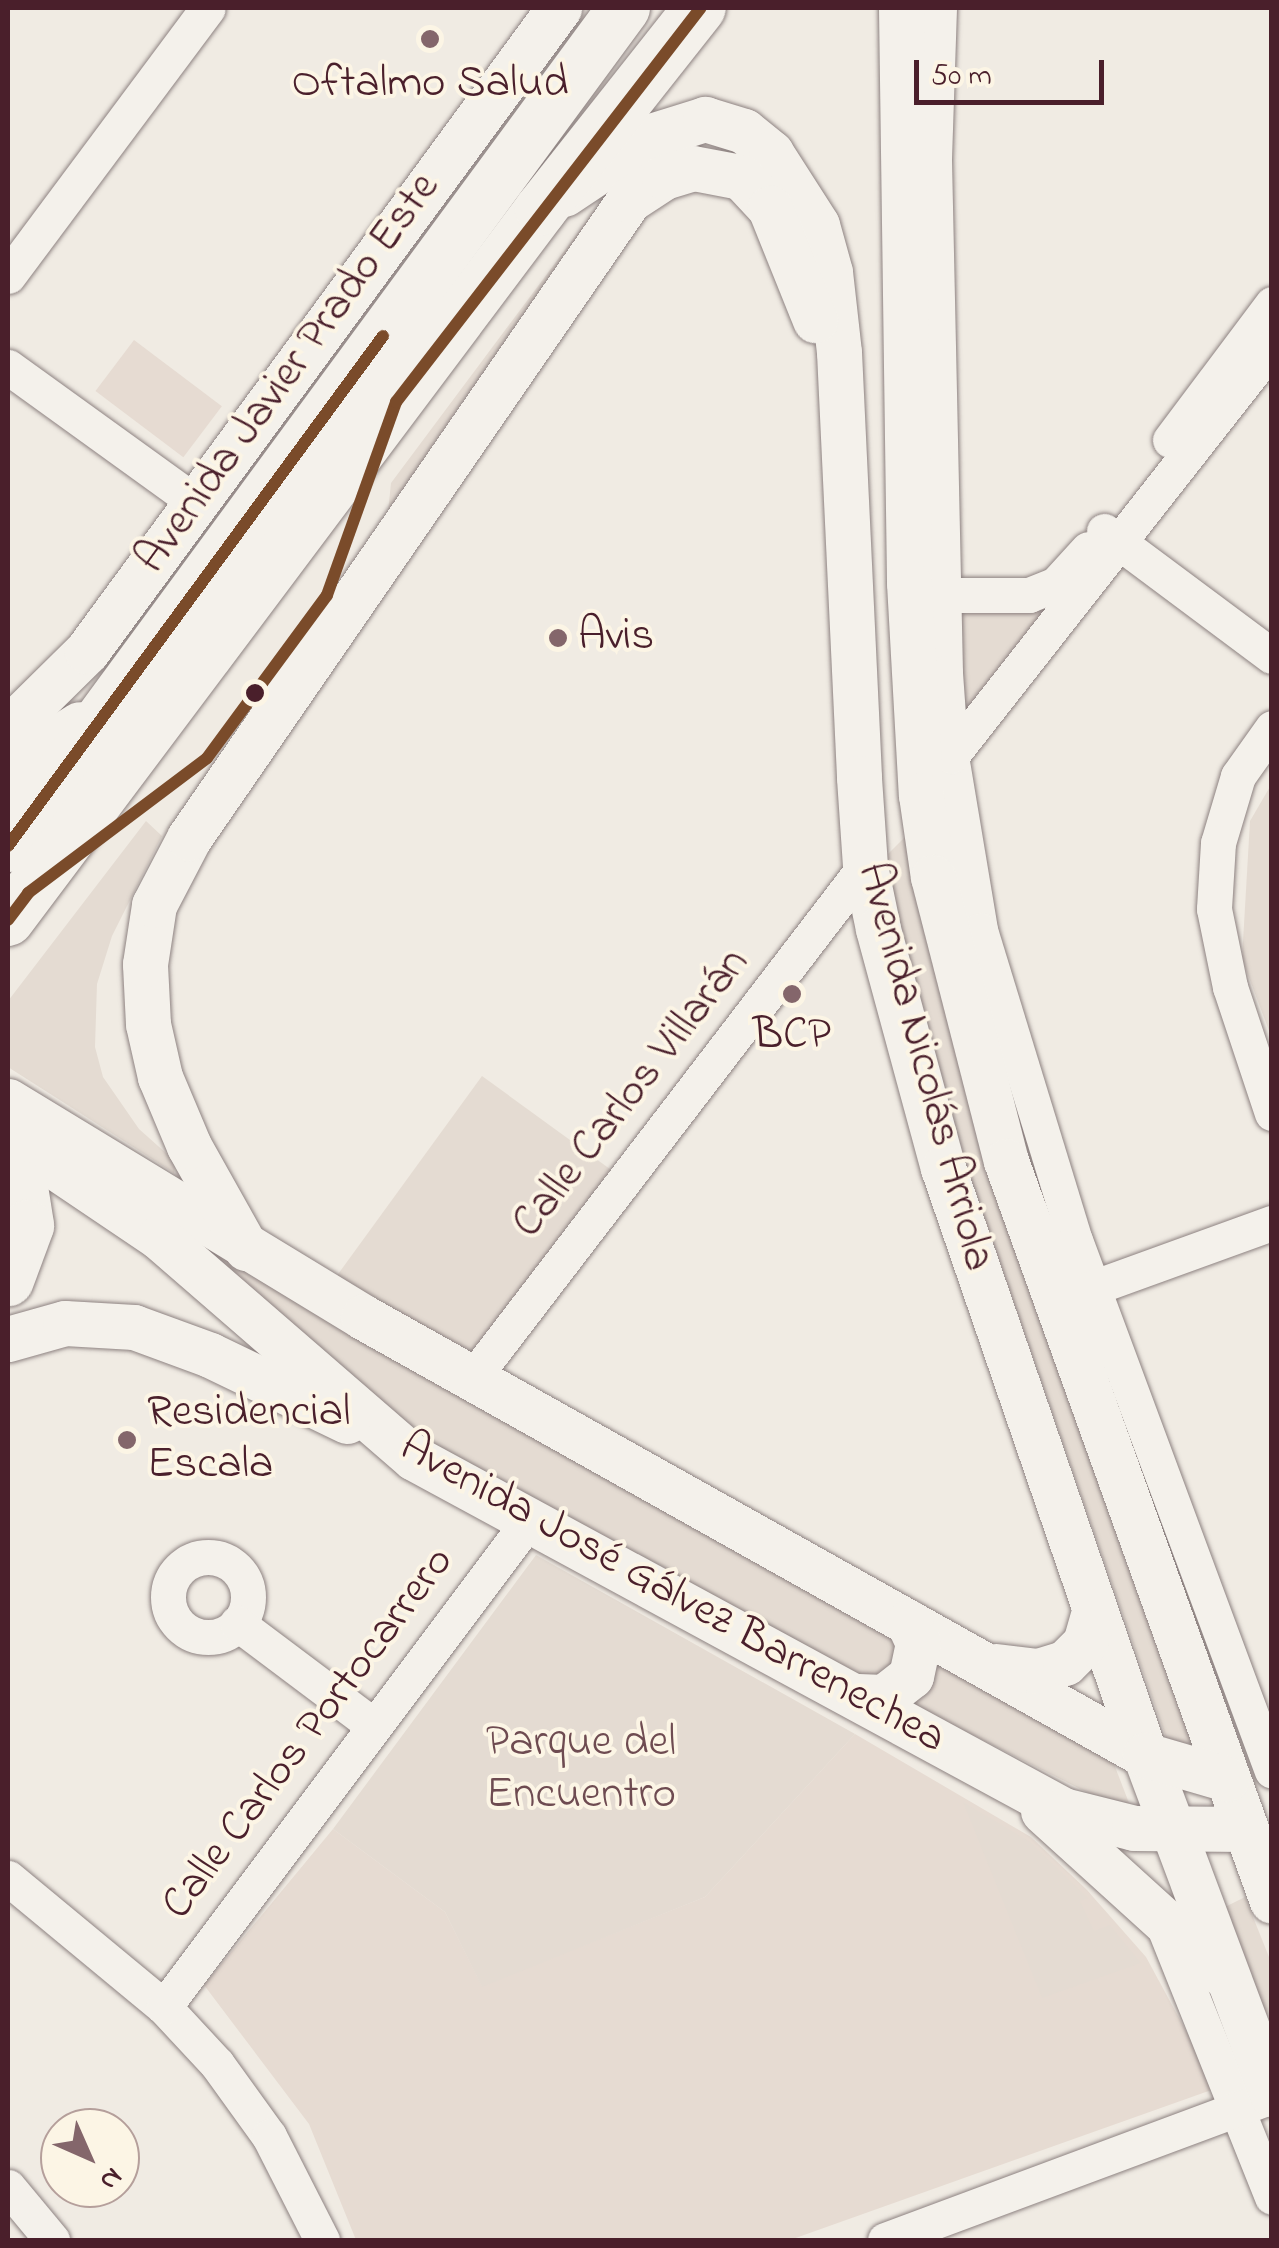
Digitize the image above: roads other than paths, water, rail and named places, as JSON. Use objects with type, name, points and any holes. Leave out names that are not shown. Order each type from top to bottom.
[{"type":"highway","name":"Avenida Javier Prado Este","points":[[8,846],[624,8]]},
{"type":"highway","points":[[8,920],[541,208],[700,8]]},
{"type":"highway","points":[[8,774],[114,703]]},
{"type":"highway","points":[[8,1158],[28,1212],[22,1252],[8,1280]]},
{"type":"main road","name":"Avenida Javier Prado Este","points":[[8,728],[72,671],[559,8]]},
{"type":"main road","name":"Avenida Nicolás Arriola","points":[[901,8],[903,356],[926,590],[935,766],[936,894],[1006,1161],[1076,1294],[1227,1779],[1258,1825],[1272,1900]]},
{"type":"main road","name":"Avenida Nicolás Arriola","points":[[541,208],[679,123],[717,121],[744,131],[786,169],[817,225],[830,272],[839,352],[852,680],[865,866],[943,1168],[1144,1755],[1229,1979],[1260,2100]]},
{"type":"main road","points":[[246,1248],[189,1146],[160,1077],[148,1024],[147,944],[162,888],[189,838],[420,511],[610,225],[639,192],[679,172],[706,167],[742,177],[762,196],[786,241],[842,400]]},
{"type":"main road","points":[[839,352],[852,334],[872,328],[890,334],[903,356]]},
{"type":"main road","points":[[852,680],[879,750],[895,767],[935,766]]},
{"type":"main road","points":[[922,1090],[934,1100],[957,1102],[971,1095],[982,1074]]},
{"type":"main road","name":"Avenida José Gálvez Barrenechea","points":[[8,1101],[246,1248],[472,1379],[1144,1755],[1227,1779]]},
{"type":"main road","name":"Avenida José Gálvez Barrenechea","points":[[8,1135],[190,1262],[414,1458],[858,1696],[1019,1789],[1085,1818],[1174,1830],[1258,1825]]},
{"type":"main road","points":[[943,1168],[954,1151],[972,1142],[992,1146],[1006,1161]]},
{"type":"main road","points":[[8,1340],[65,1323],[144,1330],[234,1366],[414,1458]]},
{"type":"main road","points":[[979,1662],[1029,1671],[1057,1667],[1085,1643],[1094,1612]]},
{"type":"main road","points":[[858,1696],[884,1697],[911,1676],[918,1643],[908,1622]]},
{"type":"main road","points":[[1019,1789],[1229,1979]]},
{"type":"street","points":[[8,276],[208,8]]},
{"type":"street","name":"Avenida Nicolás Arriola","points":[[926,590],[939,8]]},
{"type":"street","points":[[935,766],[1111,536],[1272,304]]},
{"type":"street","points":[[926,590],[1042,591],[1072,572],[1111,536],[1272,348]]},
{"type":"street","points":[[8,367],[194,502]]},
{"type":"street","points":[[1111,536],[1272,656]]},
{"type":"street","points":[[1272,728],[1238,776],[1218,843],[1214,909],[1230,987],[1272,1113]]},
{"type":"street","name":"Avenida Nicolás Arriola","points":[[935,766],[1076,1294],[1272,1773]]},
{"type":"street","name":"Calle Carlos Villarán","points":[[472,1379],[865,866]]},
{"type":"street","points":[[1076,1294],[1272,1223]]},
{"type":"street","name":"Calle Carlos Portocarrero","points":[[164,2007],[530,1519]]},
{"type":"street","points":[[237,1623],[374,1726]]},
{"type":"street","points":[[1227,1779],[1272,1773]]},
{"type":"street","points":[[8,1878],[164,2007],[217,2064],[270,2136],[322,2240]]},
{"type":"street","name":"Avenida Nicolás Arriola","points":[[1162,1921],[1260,2100],[1272,2197]]},
{"type":"street","points":[[885,2240],[1260,2100]]},
{"type":"street","points":[[8,2187],[52,2240]]},
{"type":"place","name":"Oftalmo Salud","points":[[430,39]]},
{"type":"place","name":"Avis","points":[[558,638]]},
{"type":"place","name":"BCP","points":[[792,994]]},
{"type":"place","name":"Residencial Escala","points":[[127,1440]]},
{"type":"park label","name":"Parque del Encuentro","points":[[581,1770]]}]
